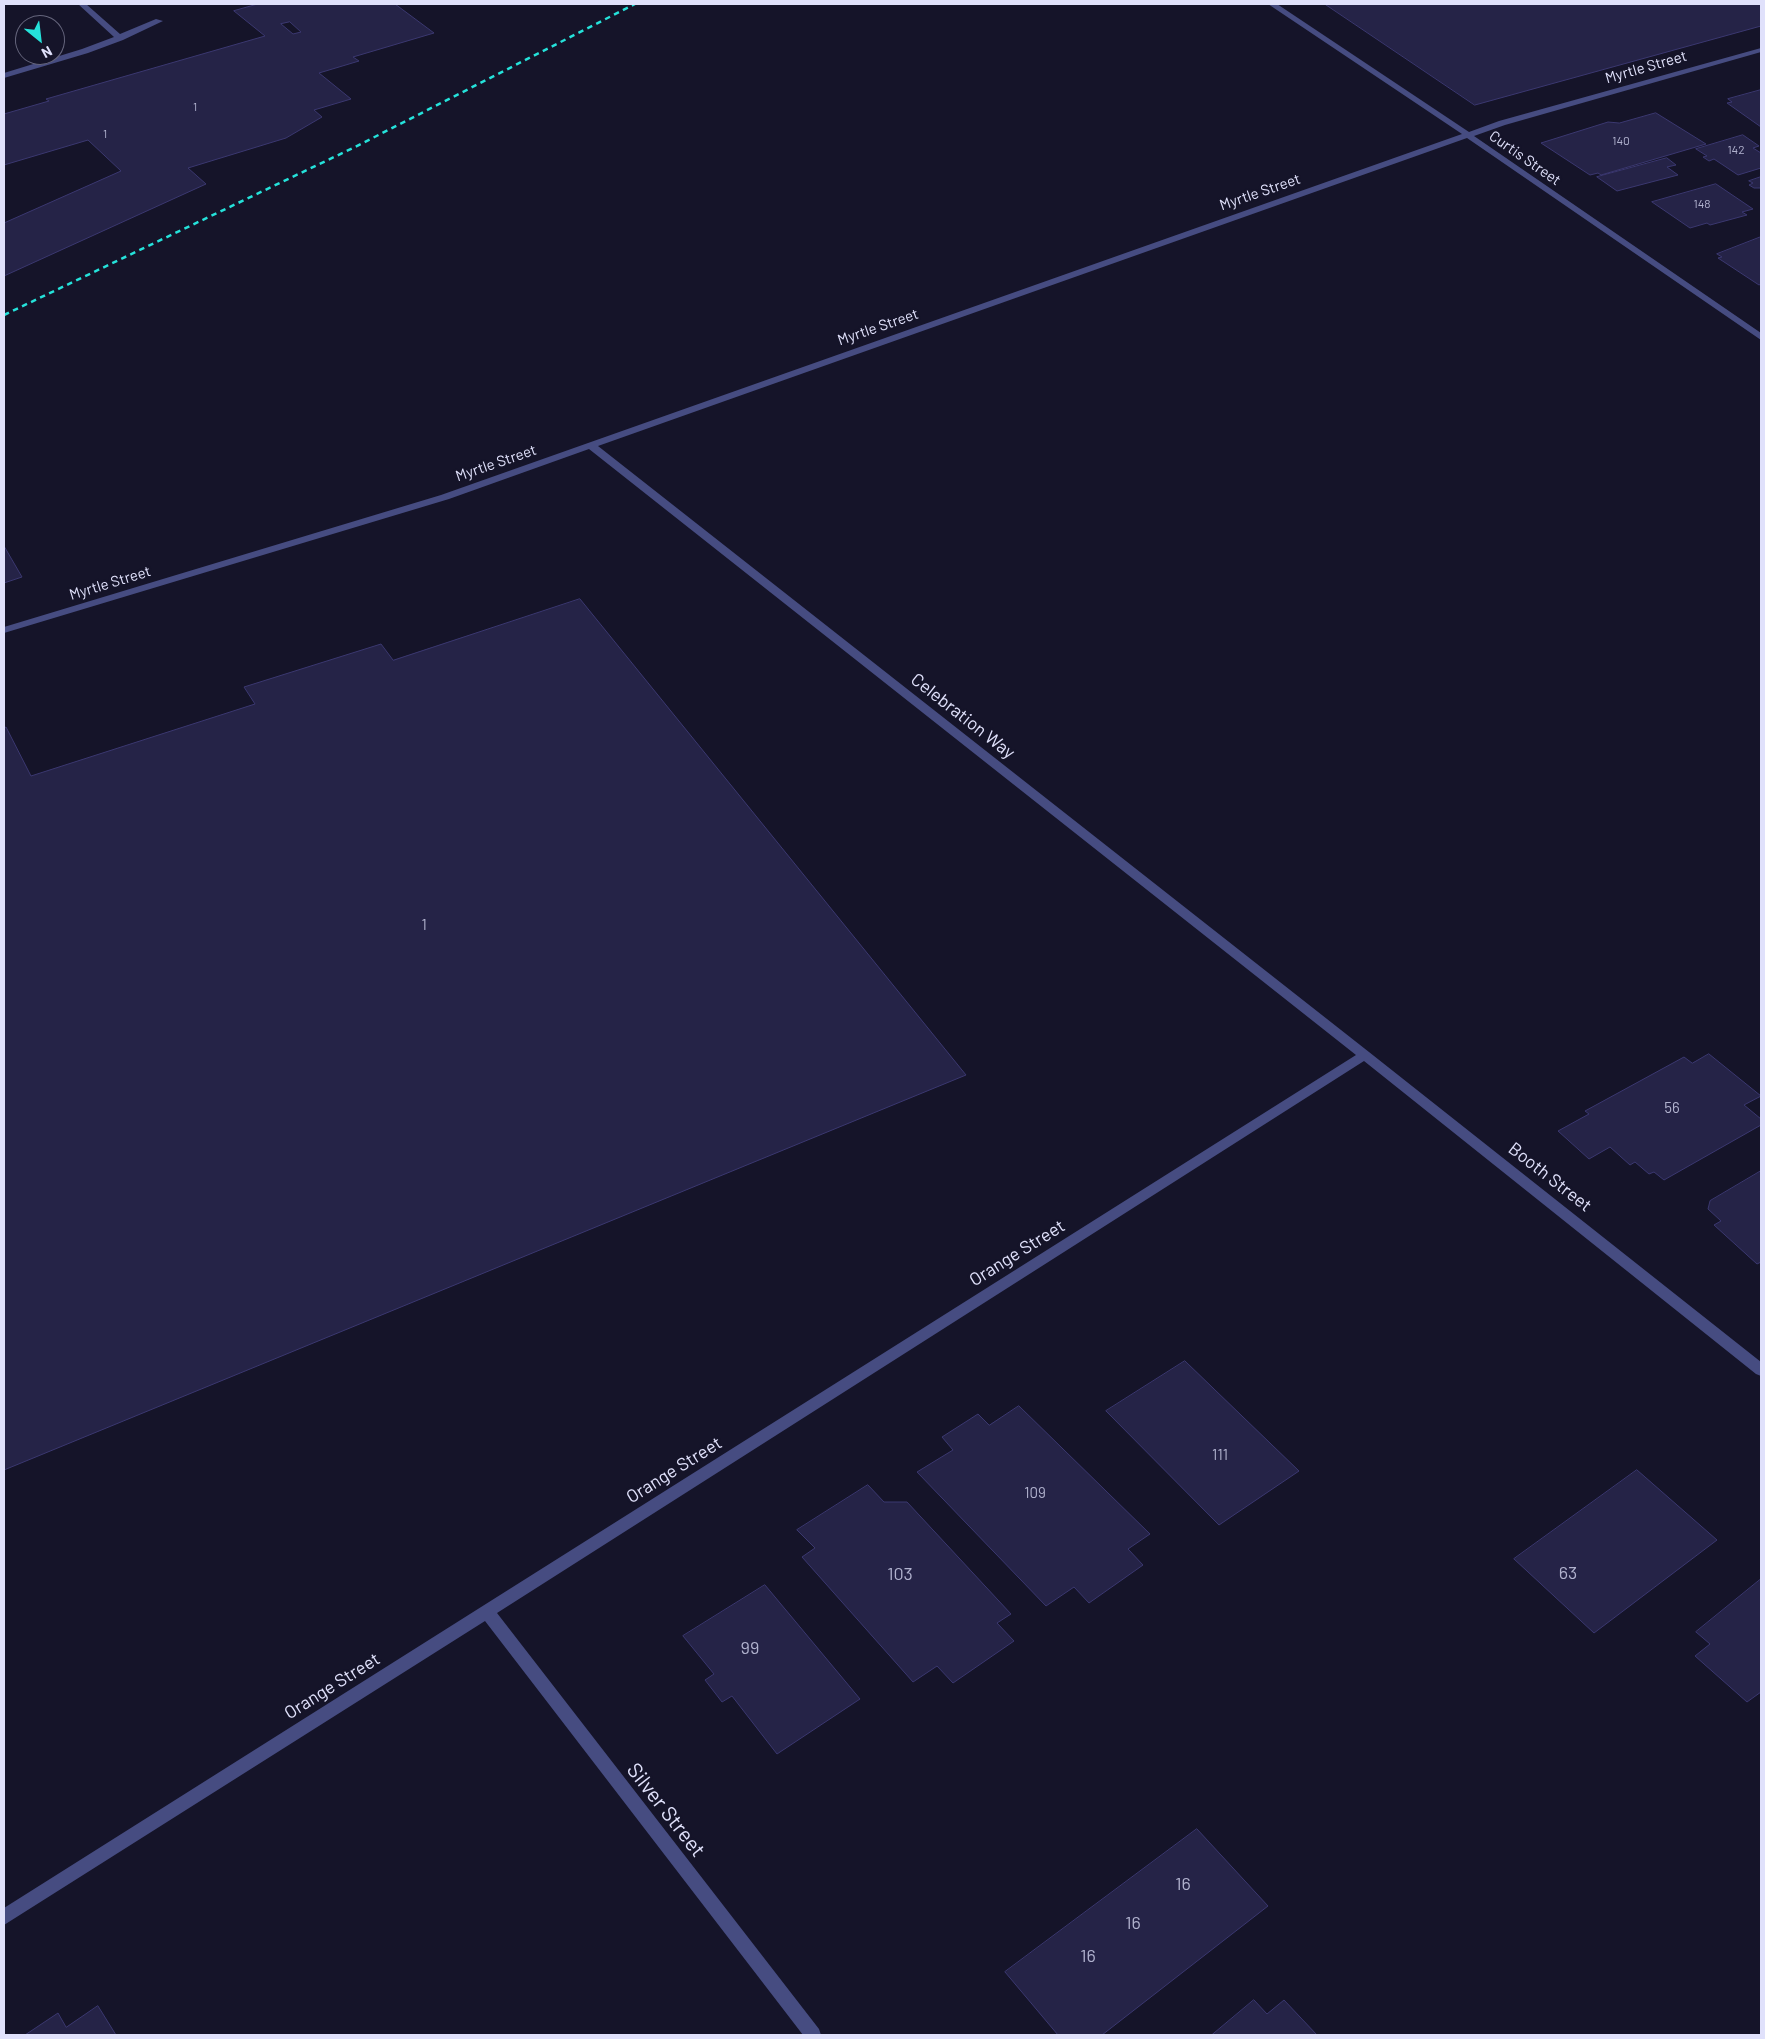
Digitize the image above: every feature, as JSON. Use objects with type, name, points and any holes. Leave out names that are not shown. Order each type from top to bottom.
[{"type":"street","points":[[82,4],[120,38]]},
{"type":"street","name":"Curtis Street","points":[[1272,4],[1468,135],[1761,337]]},
{"type":"street","points":[[4,76],[120,38],[159,21]]},
{"type":"street","name":"Myrtle Street","points":[[4,630],[445,497],[1468,135],[1545,111],[1761,50]]},
{"type":"street","points":[[1749,328],[1761,324]]},
{"type":"street","name":"Celebration Way","points":[[590,445],[1314,1015]]},
{"type":"street","name":"Booth Street","points":[[1314,1015],[1761,1370]]},
{"type":"street","name":"Orange Street","points":[[4,1917],[1365,1055]]},
{"type":"street","name":"Silver Street","points":[[486,1611],[813,2035]]},
{"type":"building","points":[[258,4],[395,4],[434,33],[353,57],[359,61],[319,73],[351,99],[314,110],[322,117],[286,138],[188,168],[206,184],[4,276],[4,223],[121,171],[88,140],[4,165],[4,114],[49,101],[46,99],[265,36],[234,11]],"holes":[[[290,22],[301,32],[293,34],[281,24]]]},
{"type":"building","points":[[1325,4],[1761,4],[1761,26],[1475,105]]},
{"type":"building","points":[[1761,90],[1761,127],[1727,103],[1732,102],[1728,99]]},
{"type":"building","points":[[1656,113],[1706,144],[1601,175],[1598,173],[1590,175],[1541,143],[1608,122],[1619,123]]},
{"type":"building","points":[[1743,135],[1759,146],[1753,148],[1761,153],[1761,168],[1738,175],[1714,159],[1709,161],[1703,157],[1707,156],[1696,149]]},
{"type":"building","points":[[1667,158],[1676,165],[1667,167],[1678,175],[1617,191],[1597,177]]},
{"type":"building","points":[[1761,177],[1761,188],[1754,188],[1749,185],[1753,183],[1749,181]]},
{"type":"building","points":[[1716,184],[1753,209],[1742,212],[1747,215],[1710,225],[1707,223],[1690,228],[1652,202]]},
{"type":"building","points":[[1761,237],[1761,284],[1759,285],[1718,258],[1722,257],[1717,254]]},
{"type":"building","points":[[4,546],[22,577],[4,583]]},
{"type":"building","points":[[580,599],[966,1075],[4,1470],[4,728],[6,727],[31,776],[255,704],[244,687],[381,644],[393,660]]},
{"type":"building","points":[[1709,1054],[1761,1096],[1744,1105],[1761,1119],[1761,1125],[1664,1180],[1654,1172],[1649,1174],[1635,1162],[1630,1165],[1610,1147],[1589,1159],[1558,1131],[1589,1114],[1585,1111],[1684,1057],[1692,1063]]},
{"type":"building","points":[[1761,1171],[1761,1262],[1757,1264],[1714,1225],[1721,1221],[1708,1209],[1710,1201]]},
{"type":"building","points":[[1185,1361],[1299,1471],[1219,1525],[1106,1411]]},
{"type":"building","points":[[1019,1406],[1150,1534],[1128,1549],[1143,1565],[1089,1603],[1074,1587],[1046,1606],[917,1472],[953,1450],[942,1437],[978,1414],[989,1425]]},
{"type":"building","points":[[1637,1470],[1717,1540],[1594,1633],[1514,1559]]},
{"type":"building","points":[[868,1485],[884,1502],[907,1502],[1011,1614],[997,1623],[1014,1641],[953,1683],[937,1666],[913,1682],[802,1557],[815,1548],[797,1530]]},
{"type":"building","points":[[1761,1579],[1761,1692],[1747,1702],[1695,1656],[1710,1644],[1696,1632]]},
{"type":"building","points":[[765,1585],[860,1699],[777,1754],[732,1696],[722,1702],[705,1680],[714,1674],[683,1636]]},
{"type":"building","points":[[1197,1829],[1268,1906],[1102,2035],[1058,2035],[1005,1972]]},
{"type":"building","points":[[1254,2000],[1267,2014],[1284,2000],[1317,2035],[1212,2035]]},
{"type":"building","points":[[98,2006],[116,2035],[25,2035],[58,2013],[66,2027]]},
{"type":"railway","points":[[4,315],[355,147],[635,4]]}]
